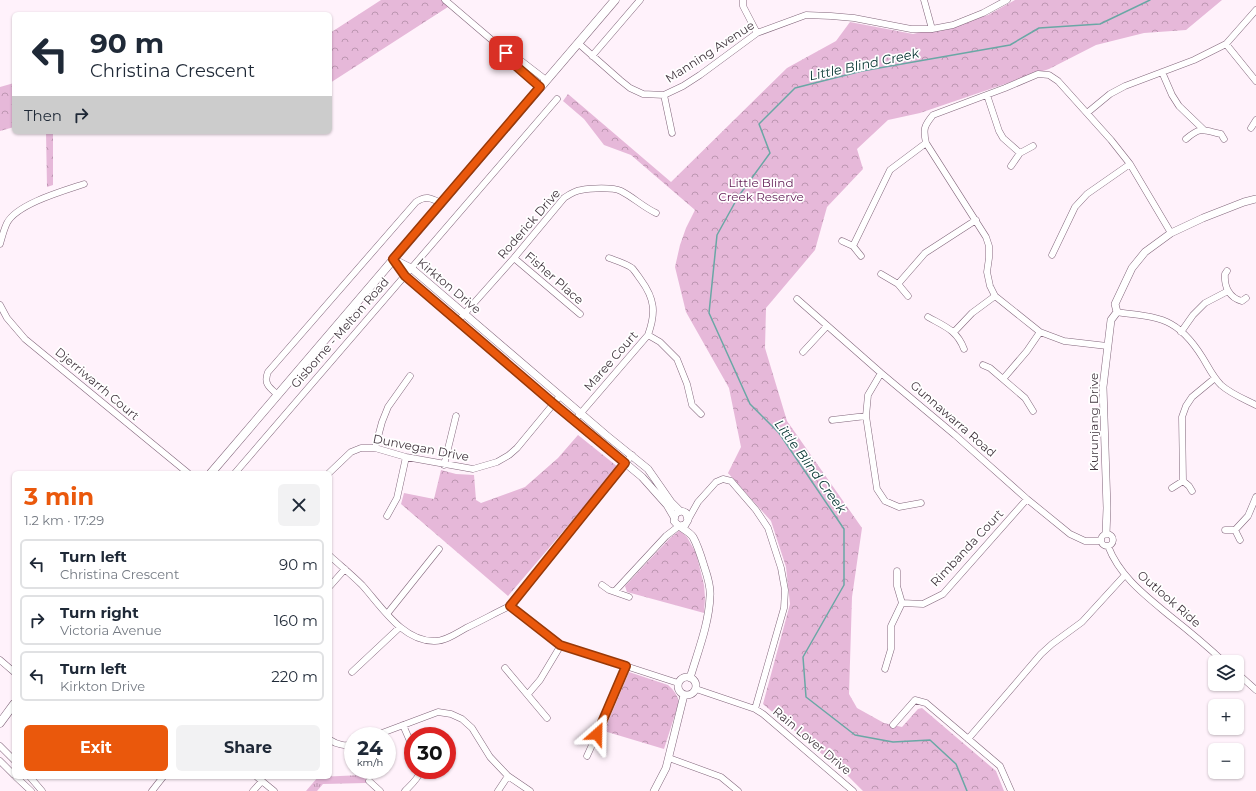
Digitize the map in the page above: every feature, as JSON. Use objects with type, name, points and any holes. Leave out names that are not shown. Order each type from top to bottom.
[{"type":"main road","name":"Gisborne - Melton Road","points":[[213,471],[615,0]]},
{"type":"main road","points":[[0,723],[7,713]]},
{"type":"street","points":[[445,0],[506,53],[520,60],[543,84]]},
{"type":"street","points":[[592,56],[640,0]]},
{"type":"street","points":[[743,0],[743,6],[757,33]]},
{"type":"street","points":[[924,0],[932,29]]},
{"type":"street","name":"Manning Avenue","points":[[578,43],[630,88],[643,94],[664,95],[683,86],[700,75],[757,33],[806,16],[854,18],[911,29],[932,29],[953,25],[983,13],[1007,0]]},
{"type":"street","points":[[1087,113],[1110,94],[1125,86],[1194,60],[1226,44],[1256,10]]},
{"type":"street","points":[[1226,44],[1256,82]]},
{"type":"street","points":[[1162,72],[1172,95],[1179,106],[1204,130]]},
{"type":"street","points":[[1108,346],[1064,341],[1040,332],[995,296],[990,286],[988,272],[989,246],[986,237],[926,143],[924,131],[927,122],[933,115],[1038,74],[1052,76],[1111,140],[1130,164],[1171,233]]},
{"type":"street","points":[[664,95],[672,133]]},
{"type":"street","points":[[987,95],[999,131],[1003,138],[1020,153]]},
{"type":"street","name":"Gisborne - Melton Road","points":[[237,471],[557,99]]},
{"type":"street","points":[[1251,128],[1256,120]]},
{"type":"street","points":[[1186,139],[1196,130],[1204,130],[1221,134],[1224,139]]},
{"type":"street","points":[[852,246],[890,170],[926,143]]},
{"type":"street","points":[[1011,166],[1020,153],[1033,146]]},
{"type":"street","points":[[1052,255],[1075,207],[1087,194],[1130,164]]},
{"type":"street","points":[[0,244],[7,223],[17,212],[30,204],[84,184]]},
{"type":"street","name":"Roderick Drive","points":[[458,321],[514,258],[564,198],[572,192],[582,189],[614,188],[621,190],[646,208],[656,213]]},
{"type":"street","name":"Gisborne - Melton Road","points":[[278,395],[266,382],[266,377],[273,366],[416,202],[426,197],[441,203]]},
{"type":"street","name":"Kurunjang Drive","points":[[1106,534],[1107,508],[1103,387],[1111,320],[1117,312],[1115,304],[1132,268],[1145,252],[1171,233],[1203,218],[1244,202],[1256,199]]},
{"type":"street","points":[[898,284],[925,253],[976,220]]},
{"type":"street","points":[[842,241],[852,246],[862,256]]},
{"type":"street","name":"Fisher Place","points":[[514,258],[580,314]]},
{"type":"street","name":"Maree Court","points":[[574,421],[648,335],[652,324],[653,306],[649,291],[633,268],[609,258]]},
{"type":"street","name":"Kirkton Drive","points":[[393,259],[411,268],[560,396],[632,455],[648,469],[671,502],[681,511]]},
{"type":"street","name":"Kirkton Drive","points":[[393,259],[405,276],[574,421],[642,477],[667,505],[674,518]]},
{"type":"street","points":[[1228,271],[1225,274],[1224,281],[1228,291],[1238,300],[1242,301],[1246,298]]},
{"type":"street","points":[[881,274],[898,284],[908,296]]},
{"type":"street","points":[[1181,332],[1193,315],[1205,303],[1228,291]]},
{"type":"street","points":[[954,332],[972,313],[995,296]]},
{"type":"street","name":"Gunnawarra Road","points":[[797,299],[1027,499],[1070,534],[1085,541],[1101,542]]},
{"type":"street","name":"Djerriwarrh Court","points":[[0,305],[7,318],[25,339],[186,471]]},
{"type":"street","points":[[1117,312],[1159,319],[1171,324],[1197,348],[1215,378],[1222,386],[1233,394],[1256,405]]},
{"type":"street","points":[[928,317],[954,332],[961,340],[964,349]]},
{"type":"street","points":[[803,352],[827,326]]},
{"type":"street","points":[[1003,379],[1027,351],[1040,332]]},
{"type":"street","points":[[648,335],[660,342],[677,359],[687,384],[692,405],[701,414]]},
{"type":"street","points":[[983,365],[990,368],[1025,398],[1033,411]]},
{"type":"street","points":[[881,373],[868,395],[866,416],[877,488],[885,501],[899,507],[921,503]]},
{"type":"street","points":[[375,448],[388,407],[410,376]]},
{"type":"street","points":[[1192,491],[1183,481],[1182,417],[1186,406],[1192,397],[1215,378]]},
{"type":"street","name":"Dunvegan Drive","points":[[332,471],[351,452],[361,448],[375,448],[406,457],[473,469],[497,462],[509,455],[539,423],[560,396]]},
{"type":"street","points":[[444,465],[456,416]]},
{"type":"street","points":[[832,420],[866,416]]},
{"type":"street","points":[[332,558],[362,586],[400,627],[410,635],[420,639],[436,641],[448,638],[510,606],[632,455]]},
{"type":"street","points":[[388,516],[397,498],[406,457]]},
{"type":"street","points":[[666,536],[680,526],[685,525],[698,502],[719,480],[723,479],[731,482],[756,510],[768,528],[781,568],[785,590],[784,608],[755,709]]},
{"type":"street","points":[[1172,488],[1183,481]]},
{"type":"street","points":[[1225,530],[1236,530],[1248,516],[1256,497]]},
{"type":"street","name":"Rimbanda Court","points":[[902,603],[923,604],[943,594],[1027,499]]},
{"type":"street","points":[[615,591],[666,536],[670,530],[676,513],[698,502]]},
{"type":"street","points":[[681,511],[686,513],[691,535],[702,559],[708,578],[710,595],[705,625],[690,678]]},
{"type":"street","points":[[674,518],[675,523],[691,535]]},
{"type":"street","points":[[1236,530],[1240,540]]},
{"type":"street","points":[[1106,534],[1110,535],[1112,538],[1112,542],[1108,546],[1103,545],[1101,542],[1103,536],[1106,534]]},
{"type":"street","name":"Outlook Ride","points":[[1108,546],[1111,554],[1124,575],[1134,586],[1216,655]]},
{"type":"street","points":[[387,614],[439,549]]},
{"type":"street","points":[[332,584],[345,569]]},
{"type":"street","points":[[885,669],[891,649],[892,626],[902,603],[897,586],[897,571]]},
{"type":"street","points":[[968,739],[1041,654],[1082,622],[1124,575]]},
{"type":"street","points":[[602,585],[609,590],[629,597]]},
{"type":"street","points":[[510,606],[560,645],[678,684]]},
{"type":"street","points":[[352,672],[400,627]]},
{"type":"street","points":[[528,694],[540,680],[560,645]]},
{"type":"street","points":[[0,660],[12,670]]},
{"type":"street","points":[[587,756],[626,666]]},
{"type":"street","points":[[505,668],[547,718]]},
{"type":"street","points":[[683,678],[690,678],[694,681],[696,689],[693,694],[684,695],[679,691],[678,684],[683,678]]},
{"type":"street","points":[[1244,679],[1256,690]]},
{"type":"street","name":"Rain Lover Drive","points":[[696,689],[755,709],[763,714],[853,791]]},
{"type":"street","points":[[654,791],[661,779],[669,758],[684,695]]},
{"type":"street","points":[[893,725],[914,700],[926,703],[1000,766],[1011,791]]},
{"type":"street","points":[[396,728],[438,712],[451,714],[462,719],[472,728],[490,757],[508,776],[530,791]]},
{"type":"street","points":[[332,741],[344,745]]},
{"type":"street","points":[[0,746],[12,758]]},
{"type":"street","points":[[669,758],[721,777],[738,791]]},
{"type":"street","points":[[0,761],[12,773]]},
{"type":"street","points":[[498,791],[508,776]]},
{"type":"street","points":[[18,779],[31,791]]},
{"type":"street","points":[[32,779],[42,791]]},
{"type":"street","points":[[152,791],[161,779]]},
{"type":"street","points":[[252,791],[259,779],[274,791]]},
{"type":"street","points":[[405,791],[417,779]]},
{"type":"street","points":[[369,781],[380,791]]},
{"type":"green space","points":[[381,0],[445,0],[451,5],[332,82],[332,32]]},
{"type":"green space","name":"Little Blind Creek Reserve","points":[[1015,0],[1222,0],[1186,30],[1144,33],[1096,45],[1049,69],[920,113],[888,120],[857,149],[863,169],[827,207],[815,250],[766,308],[765,348],[787,421],[862,528],[852,597],[849,694],[857,708],[884,723],[902,727],[918,709],[922,708],[996,771],[1004,791],[863,791],[849,777],[763,704],[790,604],[786,567],[771,521],[728,473],[741,447],[729,388],[686,312],[675,267],[680,245],[695,210],[631,155],[604,145],[584,119],[563,101],[568,94],[671,182],[787,68],[836,41],[850,22],[913,34],[988,15]]},
{"type":"green space","points":[[12,84],[12,128],[0,131],[0,87]]},
{"type":"green space","points":[[46,134],[53,134],[53,185],[47,187]]},
{"type":"green space","points":[[578,435],[618,467],[508,596],[401,504],[404,493],[434,499],[441,470],[456,474],[474,475],[476,500],[481,503],[525,487],[558,458]]},
{"type":"green space","points":[[680,530],[687,537],[696,553],[704,585],[704,613],[627,592],[625,586],[670,538]]},
{"type":"green space","points":[[629,672],[668,685],[677,697],[679,702],[664,749],[604,731]]},
{"type":"green space","points":[[332,776],[344,776],[344,779],[370,779],[366,783],[323,784],[317,791],[306,791],[316,779],[332,779]]},
{"type":"waterway","name":"Little Blind Creek","points":[[967,791],[956,764],[930,740],[893,742],[855,735],[806,697],[803,657],[844,585],[844,529],[779,433],[750,404],[709,313],[717,235],[738,197],[770,153],[759,124],[795,88],[862,71],[1010,45],[1039,28],[1100,24],[1150,0]]},
{"type":"route","points":[[506,53],[516,66],[540,87],[393,259],[405,276],[625,463],[510,606],[560,645],[626,666],[597,734]]}]
